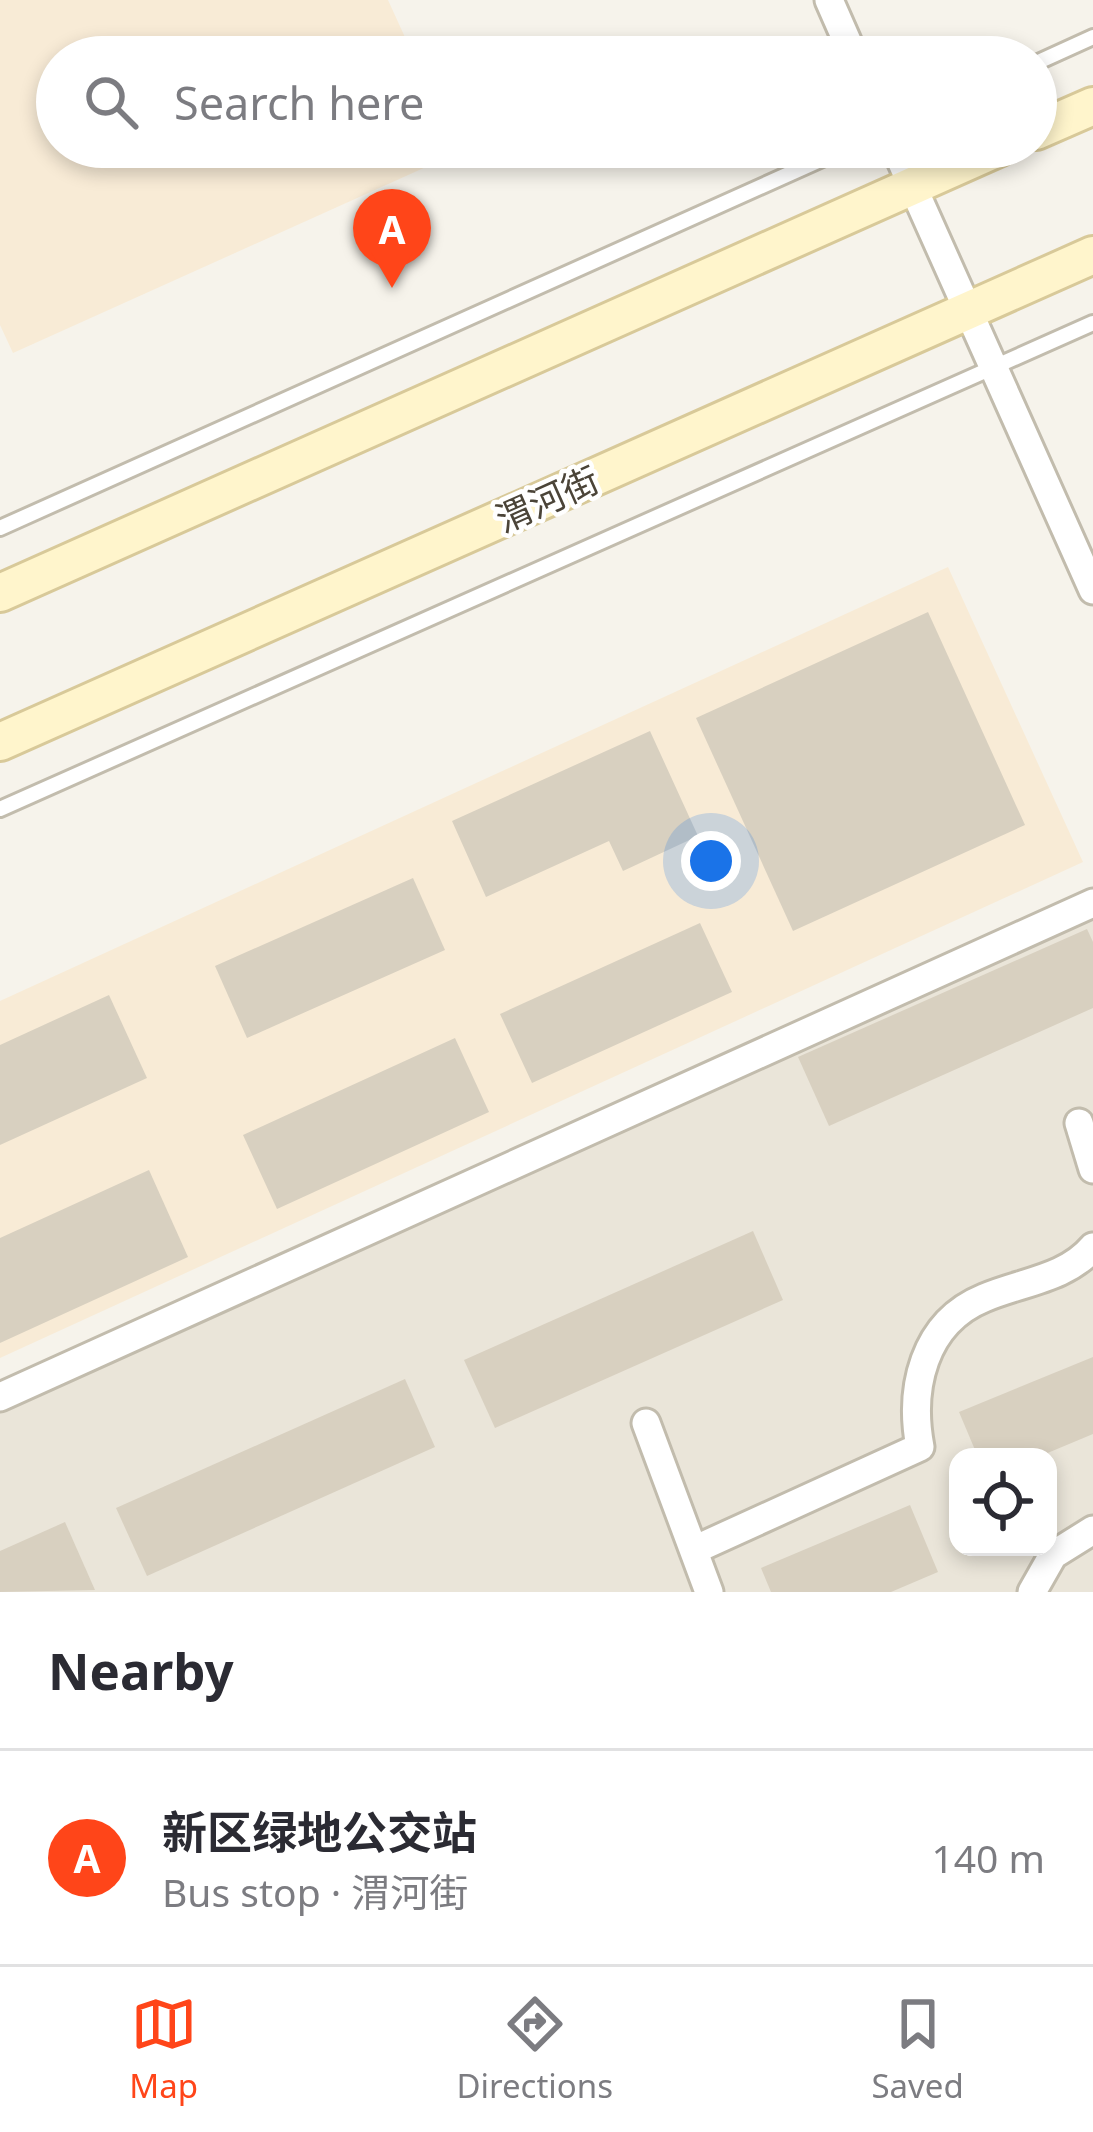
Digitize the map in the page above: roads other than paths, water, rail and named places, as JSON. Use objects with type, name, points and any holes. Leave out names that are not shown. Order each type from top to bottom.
[{"type":"main road","points":[[1057,122],[1093,106]]},
{"type":"main road","points":[[0,593],[953,168]]},
{"type":"main road","name":"渭河街","points":[[0,742],[1093,255]]},
{"type":"street","points":[[829,0],[845,36]]},
{"type":"street","points":[[904,168],[1093,590]]},
{"type":"street","points":[[0,1397],[1093,903]]},
{"type":"street","points":[[1078,1123],[1093,1168]]},
{"type":"street","points":[[694,1550],[920,1447],[914,1413],[917,1378],[930,1346],[952,1319],[980,1299],[1079,1262],[1093,1247]]},
{"type":"street","points":[[646,1423],[709,1592]]},
{"type":"street","points":[[1032,1592],[1053,1555],[1093,1530]]},
{"type":"lane","points":[[1057,54],[1093,38]]},
{"type":"lane","points":[[0,528],[802,168]]},
{"type":"lane","name":"渭河街","points":[[0,809],[1093,323]]},
{"type":"place","name":"新区绿地公交站","points":[[392,288]]}]
